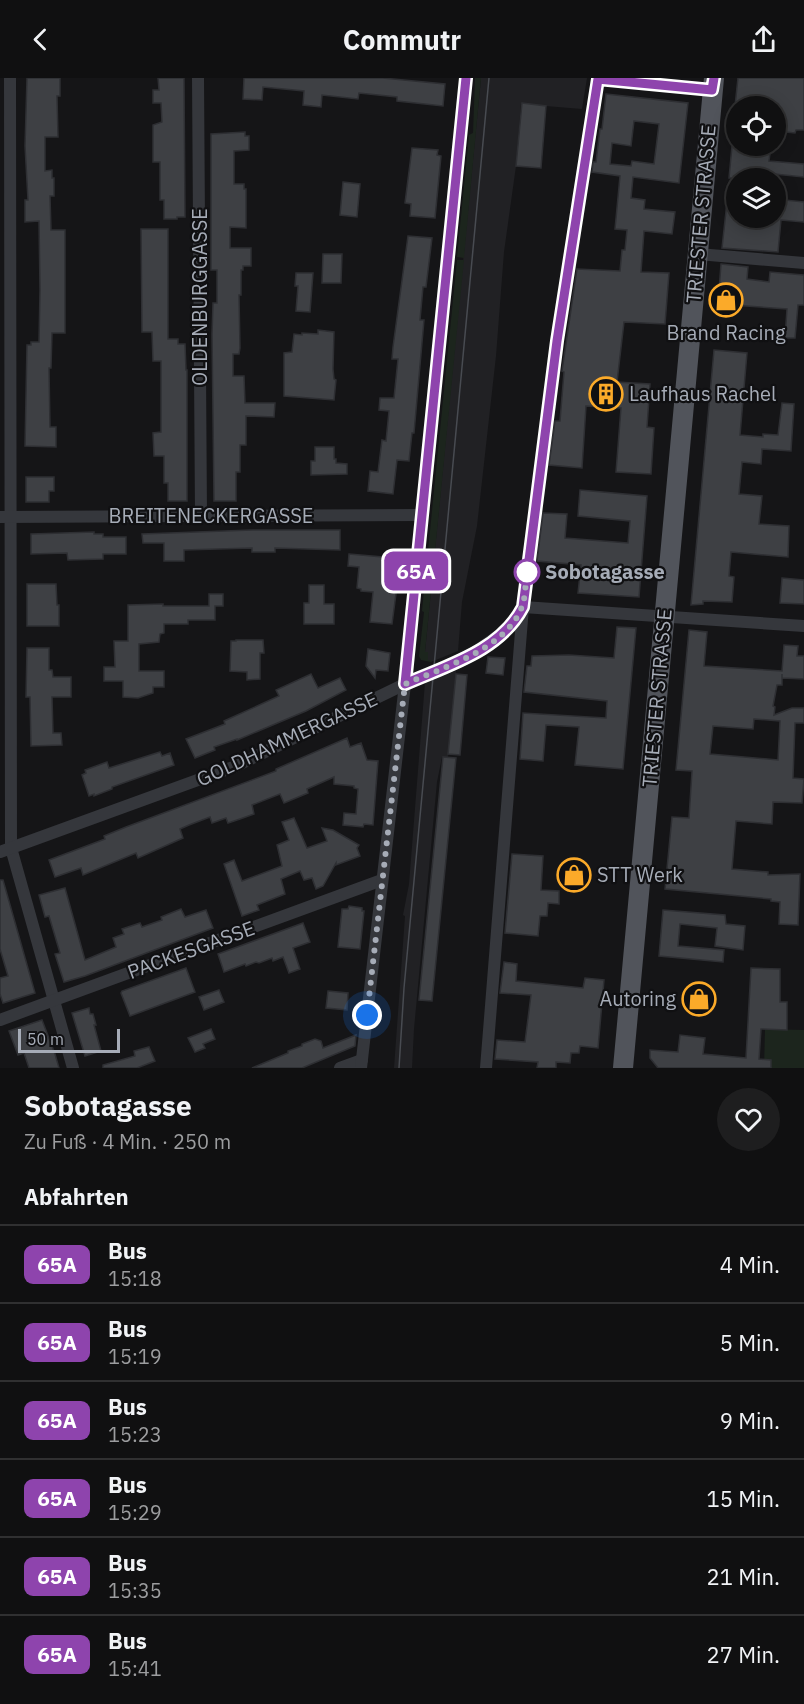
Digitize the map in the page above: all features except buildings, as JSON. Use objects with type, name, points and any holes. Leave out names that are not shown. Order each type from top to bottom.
[{"type":"main road","name":"TRIESTER STRASSE","points":[[623,1068],[713,84]]},
{"type":"street","points":[[10,78],[5,517],[5,850],[54,1000],[73,1068]]},
{"type":"street","name":"OLDENBURGGASSE","points":[[198,78],[201,516]]},
{"type":"street","points":[[340,1068],[361,1064],[405,684],[466,78]]},
{"type":"street","points":[[486,1068],[523,607],[557,341],[598,79],[713,84]]},
{"type":"street","points":[[698,254],[804,263]]},
{"type":"street","name":"BREITENECKERGASSE","points":[[5,517],[422,515]]},
{"type":"street","points":[[523,607],[804,626]]},
{"type":"street","name":"GOLDHAMMERGASSE","points":[[5,850],[236,766],[405,684],[452,665],[474,654],[512,626],[523,607]]},
{"type":"street","name":"PACKESGASSE","points":[[0,1020],[382,880]]},
{"type":"shaded area","points":[[475,78],[481,78],[464,258],[457,257],[469,135],[473,133]]},
{"type":"shaded area","points":[[481,78],[587,78],[582,109],[521,104],[477,526],[462,602],[458,651],[431,662],[425,652]]},
{"type":"shaded area","points":[[457,260],[464,260],[425,652],[428,652],[428,660],[431,662],[421,660],[419,656]]},
{"type":"shaded area","points":[[456,671],[448,758],[442,757],[437,782],[412,1068],[394,1068],[405,916],[403,915],[409,884],[425,682]]},
{"type":"shaded area","points":[[765,1029],[804,1030],[804,1068],[764,1068]]},
{"type":"tram line","points":[[399,1068],[404,988],[489,78]]},
{"type":"bus line","name":"65A","points":[[466,78],[405,684],[474,654],[512,626],[523,607],[557,341],[598,79],[712,90],[714,78]]},
{"type":"place","name":"Brand Racing","points":[[726,300]]},
{"type":"place","name":"Laufhaus Rachel","points":[[606,394]]},
{"type":"place","name":"Sobotagasse","points":[[527,572]]},
{"type":"place","name":"STT Werk","points":[[574,875]]},
{"type":"place","name":"Autoring","points":[[699,999]]},
{"type":"route","points":[[367,1015],[405,684],[465,659],[512,626],[523,607],[527,572]]}]
